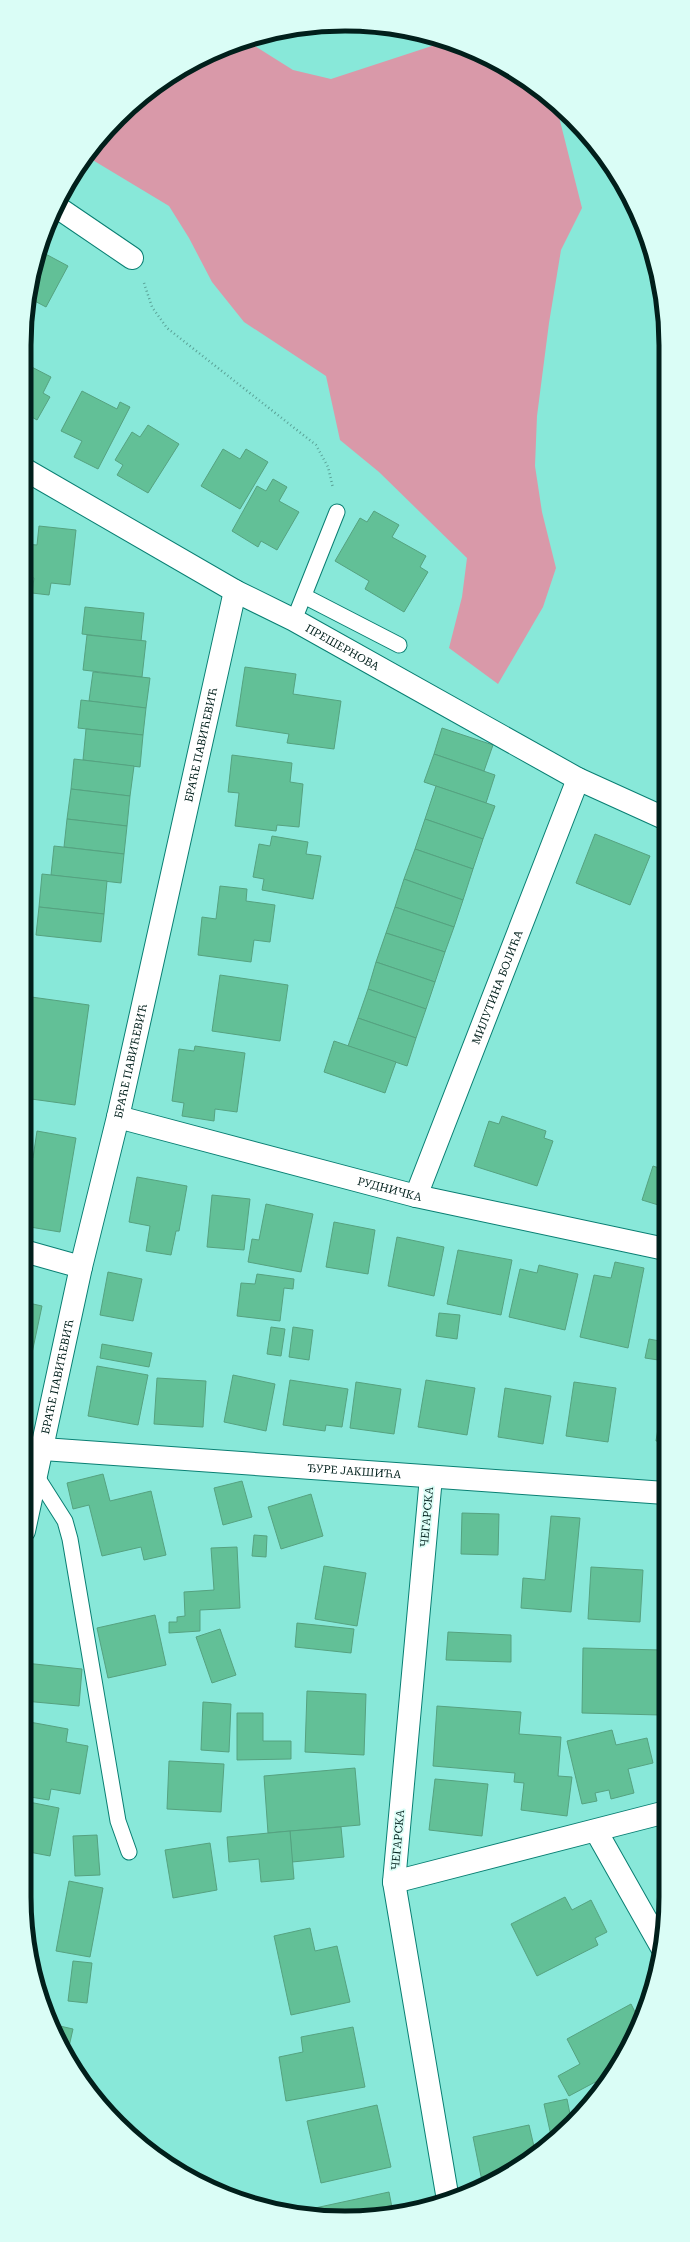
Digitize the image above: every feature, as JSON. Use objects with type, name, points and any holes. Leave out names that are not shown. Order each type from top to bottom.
[{"type":"street","points":[[61,210],[132,258]]},
{"type":"street","name":"ПРЕШЕРНОВА","points":[[31,473],[235,591],[294,620],[578,779],[659,816]]},
{"type":"street","name":"БРАЋЕ ПАВИЋЕВИЋ","points":[[31,1502],[81,1267],[118,1117],[235,591]]},
{"type":"street","name":"МИЛУТИНА БОЈИЋА","points":[[416,1196],[578,779]]},
{"type":"street","name":"РУДНИЧКА","points":[[118,1117],[416,1196],[659,1248]]},
{"type":"street","points":[[31,1253],[81,1267]]},
{"type":"street","name":"ЂУРЕ ЈАКШИЋА","points":[[43,1448],[659,1493]]},
{"type":"street","name":"ЧЕГАРСКА","points":[[431,1477],[394,1882],[426,2083],[447,2194]]},
{"type":"street","points":[[394,1882],[659,1814]]},
{"type":"street","points":[[596,1831],[656,1937]]},
{"type":"lane","points":[[294,620],[337,512]]},
{"type":"lane","points":[[304,596],[399,645]]},
{"type":"lane","points":[[37,1477],[65,1521],[70,1539],[118,1821],[129,1852]]},
{"type":"path","points":[[132,258],[152,307],[167,328],[316,445],[328,466],[337,512]]},
{"type":"shaded area","points":[[254,45],[293,70],[331,79],[435,45],[484,63],[502,73],[536,96],[559,115],[582,208],[561,250],[549,323],[537,416],[535,466],[542,512],[556,568],[543,607],[498,684],[449,648],[462,597],[467,558],[379,472],[340,440],[326,376],[244,322],[212,282],[189,238],[169,206],[92,160],[123,123],[154,96],[188,73],[206,63]]},
{"type":"building","points":[[45,254],[68,266],[46,307],[34,301],[37,284]]},
{"type":"building","points":[[31,367],[51,377],[43,393],[50,397],[37,420],[31,417]]},
{"type":"building","points":[[82,391],[117,409],[120,402],[130,407],[98,469],[74,457],[82,441],[61,431]]},
{"type":"building","points":[[148,425],[179,444],[148,493],[117,475],[123,465],[115,460],[132,432],[140,437]]},
{"type":"building","points":[[223,449],[240,459],[246,449],[268,462],[240,509],[201,486]]},
{"type":"building","points":[[273,479],[287,487],[279,501],[299,512],[277,550],[261,541],[258,547],[232,531],[257,486],[266,491]]},
{"type":"building","points":[[374,511],[399,525],[392,537],[426,556],[420,567],[428,572],[404,612],[365,589],[369,581],[335,561],[360,518],[367,522]]},
{"type":"building","points":[[39,526],[76,530],[70,585],[51,583],[49,595],[32,593],[34,578],[31,578],[31,545],[37,545]]},
{"type":"building","points":[[85,607],[144,613],[141,641],[82,634]]},
{"type":"building","points":[[87,635],[146,641],[142,677],[83,670]]},
{"type":"building","points":[[245,667],[296,674],[293,694],[341,701],[334,749],[287,743],[289,734],[236,726]]},
{"type":"building","points":[[93,672],[150,678],[146,708],[89,701]]},
{"type":"building","points":[[81,700],[146,708],[143,735],[78,728]]},
{"type":"building","points":[[442,728],[493,745],[484,771],[434,754]]},
{"type":"building","points":[[86,729],[143,735],[140,767],[83,760]]},
{"type":"building","points":[[434,754],[495,775],[486,803],[424,782]]},
{"type":"building","points":[[232,755],[292,763],[290,782],[303,784],[299,827],[277,825],[276,831],[235,826],[239,793],[228,792]]},
{"type":"building","points":[[74,759],[134,766],[130,796],[71,789]]},
{"type":"building","points":[[436,786],[495,806],[483,839],[425,819]]},
{"type":"building","points":[[71,789],[130,796],[127,826],[67,819]]},
{"type":"building","points":[[67,819],[127,826],[124,854],[64,847]]},
{"type":"building","points":[[425,819],[483,839],[473,869],[415,849]]},
{"type":"building","points":[[595,834],[650,856],[630,905],[576,883]]},
{"type":"building","points":[[272,836],[308,842],[306,854],[321,856],[313,899],[262,890],[264,879],[253,877],[259,844],[270,846]]},
{"type":"building","points":[[54,846],[124,854],[121,883],[51,875]]},
{"type":"building","points":[[415,849],[473,869],[463,900],[404,879]]},
{"type":"building","points":[[42,874],[107,881],[104,914],[39,907]]},
{"type":"building","points":[[404,879],[463,900],[454,927],[395,907]]},
{"type":"building","points":[[220,886],[247,889],[246,901],[275,905],[270,942],[254,940],[251,962],[198,955],[202,917],[216,919]]},
{"type":"building","points":[[39,907],[104,914],[101,942],[36,935]]},
{"type":"building","points":[[395,907],[454,927],[445,952],[386,933]]},
{"type":"building","points":[[386,933],[445,952],[435,982],[376,962]]},
{"type":"building","points":[[376,962],[435,982],[426,1009],[368,989]]},
{"type":"building","points":[[220,975],[288,985],[280,1041],[212,1031]]},
{"type":"building","points":[[368,989],[426,1009],[416,1038],[358,1018]]},
{"type":"building","points":[[31,997],[89,1005],[75,1105],[31,1099]]},
{"type":"building","points":[[358,1018],[416,1038],[407,1066],[348,1046]]},
{"type":"building","points":[[334,1041],[396,1062],[385,1093],[324,1072]]},
{"type":"building","points":[[195,1046],[245,1053],[237,1112],[215,1109],[214,1121],[182,1116],[184,1103],[172,1101],[179,1049],[194,1051]]},
{"type":"building","points":[[502,1116],[546,1131],[544,1138],[553,1141],[537,1186],[474,1166],[489,1121],[499,1124]]},
{"type":"building","points":[[37,1131],[76,1138],[60,1232],[31,1227],[31,1158],[33,1158]]},
{"type":"building","points":[[653,1166],[659,1168],[659,1205],[642,1200]]},
{"type":"building","points":[[137,1177],[187,1186],[179,1231],[176,1231],[171,1255],[146,1251],[150,1226],[129,1222]]},
{"type":"building","points":[[212,1195],[250,1199],[244,1250],[207,1247]]},
{"type":"building","points":[[266,1204],[313,1214],[301,1272],[248,1262],[252,1239],[259,1240]]},
{"type":"building","points":[[334,1222],[375,1230],[368,1274],[326,1267]]},
{"type":"building","points":[[397,1237],[444,1247],[434,1296],[388,1286]]},
{"type":"building","points":[[458,1250],[512,1260],[501,1315],[447,1304]]},
{"type":"building","points":[[615,1262],[644,1268],[628,1348],[580,1337],[594,1275],[611,1278]]},
{"type":"building","points":[[539,1265],[578,1274],[565,1330],[509,1317],[520,1269],[537,1273]]},
{"type":"building","points":[[108,1272],[142,1279],[133,1321],[100,1315]]},
{"type":"building","points":[[257,1274],[294,1279],[293,1289],[284,1288],[280,1321],[237,1316],[241,1283],[255,1284]]},
{"type":"building","points":[[31,1304],[42,1306],[31,1353]]},
{"type":"building","points":[[439,1313],[460,1315],[457,1339],[436,1336]]},
{"type":"building","points":[[271,1327],[285,1329],[281,1356],[267,1354]]},
{"type":"building","points":[[293,1327],[313,1330],[309,1360],[289,1357]]},
{"type":"building","points":[[649,1339],[659,1341],[659,1360],[645,1358]]},
{"type":"building","points":[[102,1344],[152,1353],[149,1367],[100,1358]]},
{"type":"building","points":[[97,1366],[148,1375],[138,1425],[88,1416]]},
{"type":"building","points":[[233,1375],[275,1384],[266,1431],[224,1422]]},
{"type":"building","points":[[157,1378],[206,1381],[203,1427],[154,1424]]},
{"type":"building","points":[[290,1380],[348,1389],[342,1427],[326,1425],[325,1431],[283,1425]]},
{"type":"building","points":[[426,1380],[475,1388],[467,1435],[418,1427]]},
{"type":"building","points":[[356,1382],[401,1389],[394,1434],[350,1428]]},
{"type":"building","points":[[574,1382],[616,1388],[608,1442],[566,1436]]},
{"type":"building","points":[[505,1388],[551,1396],[543,1444],[498,1437]]},
{"type":"building","points":[[659,1423],[659,1441],[656,1441]]},
{"type":"building","points":[[103,1474],[110,1501],[151,1491],[166,1555],[144,1560],[141,1547],[102,1556],[89,1505],[73,1509],[67,1483]]},
{"type":"building","points":[[242,1481],[252,1517],[223,1525],[214,1488]]},
{"type":"building","points":[[311,1494],[323,1536],[281,1549],[268,1507]]},
{"type":"building","points":[[462,1513],[499,1514],[498,1555],[461,1554]]},
{"type":"building","points":[[551,1516],[580,1518],[571,1612],[521,1608],[523,1578],[545,1580]]},
{"type":"building","points":[[254,1535],[267,1536],[266,1557],[252,1556]]},
{"type":"building","points":[[237,1547],[240,1608],[200,1610],[200,1631],[169,1633],[169,1622],[177,1622],[177,1617],[185,1616],[184,1592],[214,1590],[211,1548]]},
{"type":"building","points":[[324,1566],[366,1573],[357,1626],[315,1619]]},
{"type":"building","points":[[591,1567],[643,1570],[640,1622],[588,1619]]},
{"type":"building","points":[[155,1615],[166,1665],[108,1678],[97,1628]]},
{"type":"building","points":[[297,1623],[354,1629],[351,1653],[295,1647]]},
{"type":"building","points":[[220,1629],[236,1675],[212,1683],[196,1637]]},
{"type":"building","points":[[448,1632],[511,1635],[511,1662],[446,1660]]},
{"type":"building","points":[[583,1648],[659,1650],[659,1715],[582,1713]]},
{"type":"building","points":[[31,1664],[82,1669],[79,1706],[31,1702]]},
{"type":"building","points":[[307,1691],[366,1694],[364,1755],[305,1752]]},
{"type":"building","points":[[203,1702],[231,1704],[229,1752],[201,1750]]},
{"type":"building","points":[[437,1706],[521,1712],[519,1734],[561,1737],[558,1776],[572,1777],[567,1816],[521,1810],[524,1783],[514,1782],[515,1773],[433,1766]]},
{"type":"building","points":[[237,1713],[263,1713],[263,1741],[291,1741],[291,1759],[237,1760]]},
{"type":"building","points":[[31,1722],[68,1729],[66,1742],[88,1746],[80,1794],[51,1789],[49,1800],[31,1797]]},
{"type":"building","points":[[612,1730],[616,1745],[647,1738],[653,1763],[628,1769],[634,1793],[611,1799],[609,1790],[595,1793],[597,1801],[582,1804],[567,1741]]},
{"type":"building","points":[[169,1761],[224,1764],[221,1812],[167,1809]]},
{"type":"building","points":[[355,1768],[360,1825],[268,1833],[264,1776]]},
{"type":"building","points":[[435,1779],[488,1784],[482,1836],[429,1830]]},
{"type":"building","points":[[31,1802],[59,1808],[50,1856],[31,1852]]},
{"type":"building","points":[[341,1827],[344,1857],[292,1862],[290,1831]]},
{"type":"building","points":[[290,1831],[294,1879],[261,1882],[259,1859],[229,1862],[227,1837]]},
{"type":"building","points":[[97,1835],[100,1875],[75,1876],[73,1836]]},
{"type":"building","points":[[210,1843],[217,1890],[173,1898],[165,1850]]},
{"type":"building","points":[[69,1881],[103,1888],[90,1957],[56,1951]]},
{"type":"building","points":[[565,1897],[572,1910],[591,1900],[607,1932],[595,1938],[598,1945],[537,1976],[511,1924]]},
{"type":"building","points":[[310,1928],[315,1951],[337,1946],[350,2002],[291,2015],[274,1936]]},
{"type":"building","points":[[73,1961],[92,1963],[87,2003],[68,2001]]},
{"type":"building","points":[[631,2004],[636,2014],[627,2036],[600,2079],[569,2096],[558,2076],[580,2064],[567,2039]]},
{"type":"building","points":[[59,2026],[73,2029],[69,2047]]},
{"type":"building","points":[[353,2027],[365,2087],[286,2101],[279,2057],[303,2052],[301,2037]]},
{"type":"building","points":[[567,2099],[570,2115],[551,2134],[544,2104]]},
{"type":"building","points":[[377,2105],[391,2167],[321,2183],[307,2121]]},
{"type":"building","points":[[529,2125],[534,2147],[502,2169],[482,2180],[473,2137]]},
{"type":"building","points":[[389,2192],[392,2207],[345,2211],[315,2208]]}]
